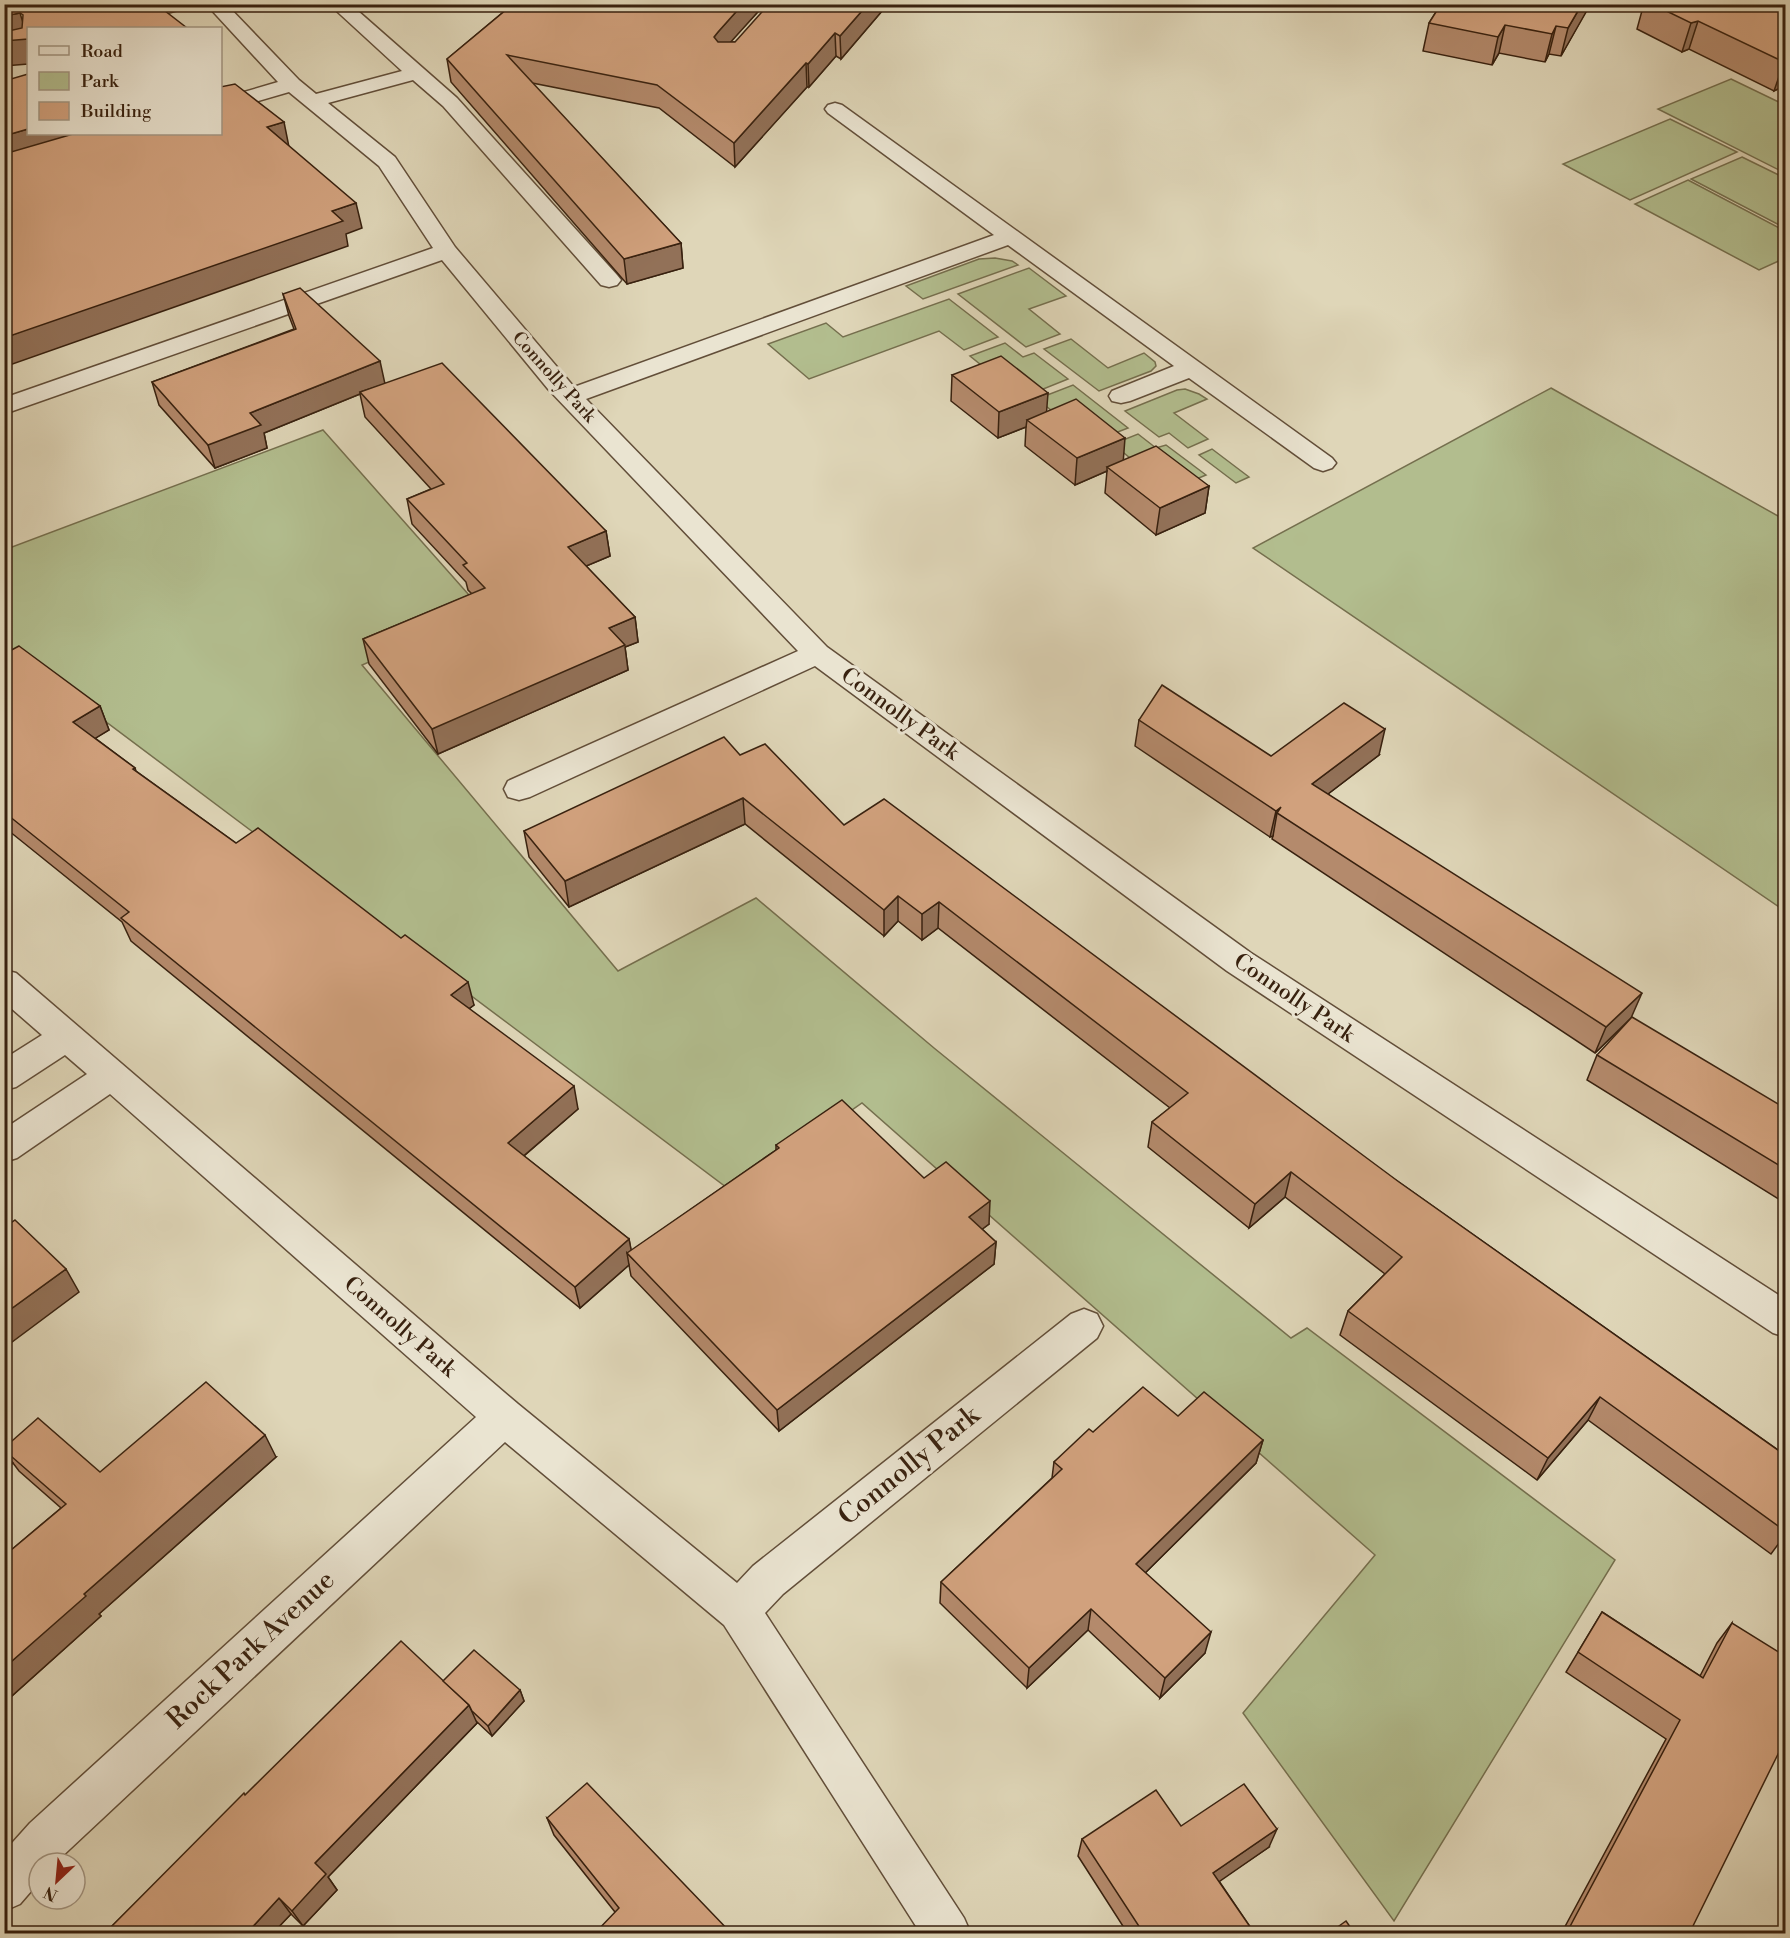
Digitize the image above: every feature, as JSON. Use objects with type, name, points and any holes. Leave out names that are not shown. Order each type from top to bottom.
[{"type":"street","points":[[93,27],[179,4]]},
{"type":"street","name":"Connolly Park","points":[[215,4],[292,84],[387,162],[446,251],[569,397],[817,654],[1239,962],[1785,1322]]},
{"type":"street","points":[[338,4],[450,102],[609,280]]},
{"type":"street","points":[[312,101],[417,73]]},
{"type":"street","points":[[222,105],[292,84]]},
{"type":"street","points":[[835,109],[1323,463]]},
{"type":"street","points":[[569,397],[1011,237]]},
{"type":"street","points":[[4,407],[446,251]]},
{"type":"street","points":[[1121,396],[1192,368]]},
{"type":"street","name":"Connolly Park","points":[[519,789],[817,654]]},
{"type":"street","name":"Connolly Park","points":[[4,982],[504,1417],[739,1611],[948,1934]]},
{"type":"street","points":[[4,1077],[66,1037]]},
{"type":"street","points":[[4,1148],[110,1076]]},
{"type":"street","name":"Connolly Park","points":[[739,1611],[768,1580],[1084,1326]]},
{"type":"street","name":"Rock Park Avenue","points":[[4,1888],[46,1839],[504,1417]]},
{"type":"green space","points":[[1731,79],[1785,105],[1785,173],[1658,109]]},
{"type":"green space","points":[[1670,119],[1737,152],[1630,200],[1563,164]]},
{"type":"green space","points":[[1742,157],[1785,178],[1785,228],[1691,179]]},
{"type":"green space","points":[[1688,180],[1785,231],[1785,258],[1759,270],[1635,204]]},
{"type":"green space","points":[[995,258],[1012,261],[1018,265],[923,299],[906,286],[979,259]]},
{"type":"green space","points":[[1029,268],[1066,296],[1029,309],[1060,334],[1026,347],[958,294]]},
{"type":"green space","points":[[949,299],[998,337],[964,350],[939,331],[809,379],[768,344],[826,323],[843,337]]},
{"type":"green space","points":[[1071,339],[1108,368],[1144,353],[1155,362],[1156,366],[1151,371],[1099,391],[1044,349]]},
{"type":"green space","points":[[1005,343],[1023,357],[1034,353],[1068,379],[1031,394],[996,377],[970,356]]},
{"type":"green space","points":[[1073,385],[1128,428],[1105,437],[1065,421],[1037,399]]},
{"type":"green space","points":[[1551,388],[1785,520],[1785,911],[1253,548]]},
{"type":"green space","points":[[1185,389],[1207,399],[1174,413],[1208,439],[1188,448],[1169,433],[1159,437],[1125,411],[1177,390]]},
{"type":"green space","points":[[323,430],[484,612],[362,665],[618,971],[756,898],[934,1048],[1291,1338],[1307,1328],[1615,1560],[1394,1921],[1243,1713],[1375,1555],[862,1103],[734,1193],[5,646],[4,550]]},
{"type":"green space","points":[[1138,434],[1156,448],[1166,445],[1206,475],[1187,483],[1141,467],[1113,444]]},
{"type":"green space","points":[[1212,449],[1249,477],[1236,483],[1199,455]]},
{"type":"building","points":[[4,4],[104,6],[156,4],[186,27],[27,27],[27,39],[4,41],[4,32],[22,28],[23,15],[20,13],[4,16]]},
{"type":"building","points":[[513,4],[743,4],[714,37],[718,42],[735,42],[769,4],[868,4],[840,36],[835,33],[808,64],[806,63],[734,143],[657,85],[507,55],[681,243],[624,259],[447,59]]},
{"type":"building","points":[[1441,4],[1582,4],[1568,28],[1556,26],[1552,34],[1505,25],[1498,37],[1429,23]]},
{"type":"building","points":[[1652,4],[1785,4],[1785,61],[1698,21],[1691,23]]},
{"type":"building","points":[[27,74],[27,129],[4,136],[4,81]]},
{"type":"building","points":[[235,84],[284,122],[267,127],[356,203],[332,211],[343,221],[4,338],[4,154],[70,135],[222,135],[222,87]]},
{"type":"building","points":[[300,288],[380,361],[250,413],[261,425],[208,445],[152,382],[296,329],[283,294]]},
{"type":"building","points":[[1001,356],[1048,393],[999,412],[952,375]]},
{"type":"building","points":[[442,363],[606,531],[568,547],[635,617],[609,628],[625,645],[432,729],[363,639],[485,588],[463,565],[467,563],[407,499],[444,484],[360,392]]},
{"type":"building","points":[[1076,399],[1125,438],[1077,458],[1027,420]]},
{"type":"building","points":[[1156,446],[1209,486],[1160,508],[1107,467]]},
{"type":"building","points":[[19,646],[100,706],[73,722],[135,768],[133,769],[236,843],[258,828],[401,938],[405,935],[468,982],[451,995],[574,1086],[508,1143],[629,1239],[575,1287],[121,918],[129,912],[4,812],[4,654]]},
{"type":"building","points":[[1162,685],[1271,756],[1344,703],[1385,729],[1312,784],[1642,993],[1606,1027],[1277,813],[1281,807],[1276,811],[1139,720]]},
{"type":"building","points":[[724,737],[740,755],[765,744],[844,825],[884,799],[1399,1182],[1785,1455],[1785,1531],[1600,1397],[1548,1458],[1348,1311],[1402,1257],[1291,1172],[1255,1204],[1152,1122],[1188,1093],[939,902],[922,914],[898,896],[884,910],[743,798],[565,881],[524,831]]},
{"type":"building","points":[[1632,1017],[1785,1108],[1785,1169],[1597,1055]]},
{"type":"building","points":[[842,1100],[924,1178],[946,1162],[990,1201],[969,1217],[996,1242],[777,1410],[627,1253],[779,1148],[776,1145]]},
{"type":"building","points":[[15,1220],[66,1269],[4,1314],[4,1228]]},
{"type":"building","points":[[206,1382],[265,1435],[84,1594],[86,1596],[4,1668],[4,1556],[66,1504],[4,1448],[38,1418],[100,1472]]},
{"type":"building","points":[[1143,1387],[1178,1416],[1204,1392],[1263,1440],[1136,1564],[1211,1632],[1165,1678],[1091,1609],[1029,1668],[941,1582],[1062,1469],[1054,1462],[1089,1429],[1093,1432]]},
{"type":"building","points":[[1602,1612],[1703,1678],[1732,1623],[1785,1656],[1785,1740],[1689,1934],[1566,1934],[1680,1720],[1578,1652]]},
{"type":"building","points":[[401,1641],[469,1705],[315,1863],[326,1874],[292,1911],[279,1898],[246,1934],[104,1934],[244,1793],[245,1795]]},
{"type":"building","points":[[474,1650],[520,1690],[488,1726],[443,1681]]},
{"type":"building","points":[[587,1783],[732,1934],[594,1934],[619,1908],[547,1818]]},
{"type":"building","points":[[1244,1784],[1277,1829],[1213,1873],[1255,1934],[1144,1934],[1082,1839],[1156,1790],[1181,1826]]},
{"type":"building","points":[[1346,1921],[1355,1934],[1328,1934]]}]
